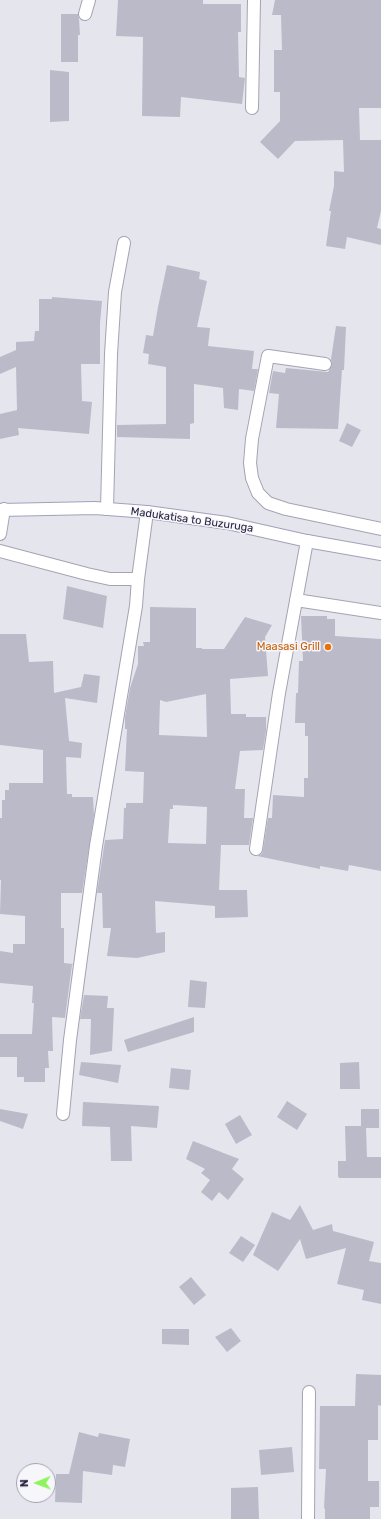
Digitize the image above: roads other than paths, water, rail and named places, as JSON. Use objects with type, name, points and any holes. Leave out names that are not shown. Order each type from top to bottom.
[{"type":"street","points":[[85,14],[89,0]]},
{"type":"street","points":[[252,108],[254,0]]},
{"type":"street","points":[[106,509],[108,419],[115,292],[124,243]]},
{"type":"street","points":[[325,364],[268,356],[252,439],[250,463],[252,478],[258,493],[268,503],[286,509],[381,529]]},
{"type":"street","name":"Madukatisa to Buzuruga","points":[[2,510],[106,509],[147,512],[227,523],[307,541],[381,554]]},
{"type":"street","points":[[0,534],[2,510]]},
{"type":"street","points":[[63,1114],[70,1040],[96,846],[136,606],[147,512]]},
{"type":"street","points":[[256,849],[279,694],[307,541]]},
{"type":"street","points":[[0,551],[110,579],[138,579]]},
{"type":"street","points":[[296,600],[381,613]]},
{"type":"street","points":[[308,1519],[309,1392]]},
{"type":"place","name":"Maasasi Grill","points":[[328,647]]}]
